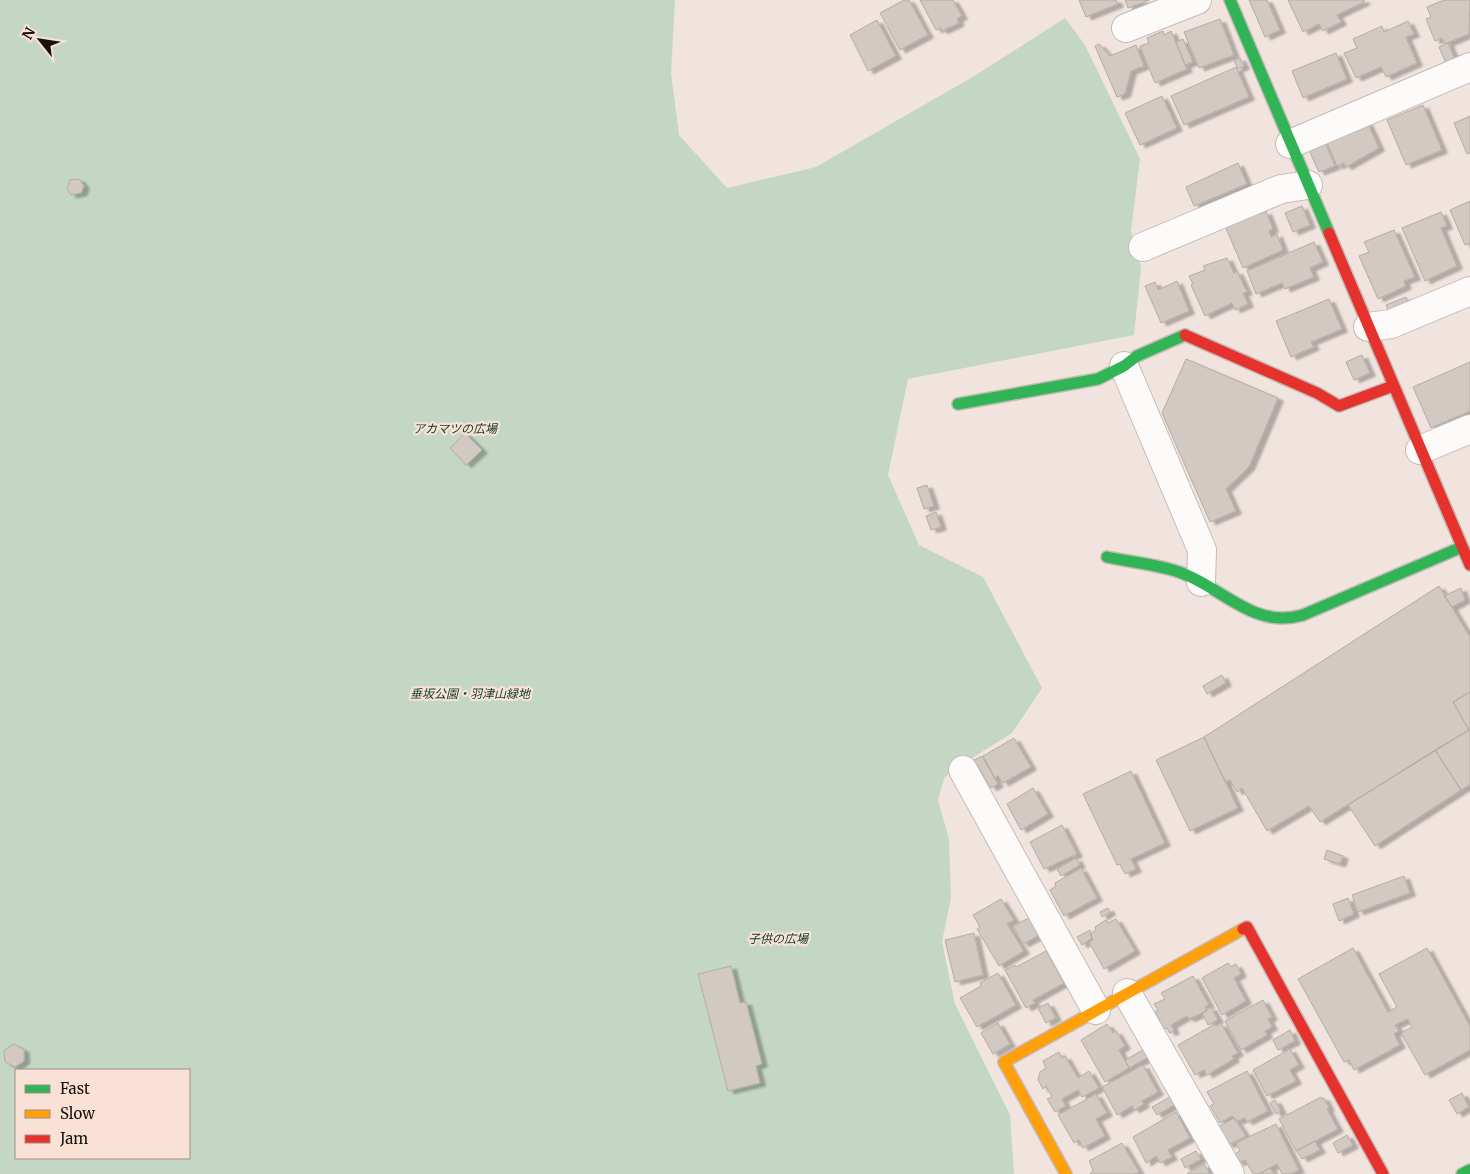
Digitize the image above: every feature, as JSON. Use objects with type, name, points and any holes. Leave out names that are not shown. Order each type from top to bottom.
[{"type":"street","points":[[1126,28],[1198,0]]},
{"type":"street","points":[[1230,0],[1470,565]]},
{"type":"street","points":[[1290,144],[1470,67]]},
{"type":"street","points":[[1143,247],[1281,189],[1308,185]]},
{"type":"street","points":[[1368,327],[1391,324],[1470,291]]},
{"type":"street","points":[[958,404],[1098,379],[1124,366],[1137,356],[1183,334],[1317,394],[1339,406],[1393,386]]},
{"type":"street","points":[[1124,366],[1202,550],[1201,582]]},
{"type":"street","points":[[1420,450],[1470,429]]},
{"type":"street","points":[[1107,557],[1176,571],[1201,582],[1258,615],[1286,620],[1304,615],[1462,548]]},
{"type":"street","points":[[964,770],[1096,1010]]},
{"type":"street","points":[[1066,1174],[1004,1062],[1247,927],[1383,1174]]},
{"type":"street","points":[[1128,993],[1230,1174]]},
{"type":"street","points":[[1462,1174],[1470,1170]]},
{"type":"green space","name":"垂坂公園・羽津山緑地","points":[[0,0],[675,0],[671,73],[679,135],[727,188],[816,167],[976,75],[1065,18],[1085,45],[1140,159],[1131,231],[1141,268],[1134,335],[908,379],[888,475],[919,545],[983,577],[1042,688],[1012,733],[950,772],[944,779],[938,800],[949,839],[951,898],[942,942],[955,1004],[1010,1115],[1014,1174],[0,1174]]},
{"type":"building","points":[[904,0],[909,0],[928,35],[900,50],[880,13]]},
{"type":"building","points":[[920,0],[953,0],[962,16],[957,19],[959,23],[942,31],[941,28],[936,30]]},
{"type":"building","points":[[1079,0],[1116,0],[1118,4],[1086,17]]},
{"type":"building","points":[[1125,0],[1149,0],[1128,8]]},
{"type":"building","points":[[1249,0],[1267,0],[1280,30],[1265,37]]},
{"type":"building","points":[[1288,0],[1364,0],[1364,2],[1337,15],[1341,22],[1323,31],[1319,24],[1303,32]]},
{"type":"building","points":[[1444,0],[1470,0],[1469,34],[1445,44],[1442,38],[1435,41],[1426,19],[1431,17],[1427,7]]},
{"type":"building","points":[[1220,19],[1234,55],[1199,68],[1184,32]]},
{"type":"building","points":[[877,20],[896,56],[868,71],[850,35]]},
{"type":"building","points":[[1408,21],[1414,34],[1406,37],[1417,63],[1386,77],[1381,67],[1356,78],[1344,53],[1357,48],[1353,39],[1382,26],[1384,32]]},
{"type":"building","points":[[1163,31],[1164,35],[1171,31],[1187,69],[1155,83],[1140,46],[1149,43],[1147,38]]},
{"type":"building","points":[[1183,39],[1193,62],[1185,65],[1176,42]]},
{"type":"building","points":[[1448,43],[1456,62],[1447,66],[1439,47]]},
{"type":"building","points":[[1099,44],[1110,56],[1136,45],[1144,66],[1131,71],[1125,94],[1117,97],[1095,46]]},
{"type":"building","points":[[1336,53],[1347,79],[1303,98],[1292,71]]},
{"type":"building","points":[[1240,58],[1244,66],[1238,69],[1234,60]]},
{"type":"building","points":[[1236,67],[1249,97],[1184,125],[1171,96]]},
{"type":"building","points":[[1162,96],[1177,128],[1140,145],[1125,113]]},
{"type":"building","points":[[1423,105],[1442,150],[1406,165],[1387,120]]},
{"type":"building","points":[[1470,116],[1470,153],[1467,154],[1454,123]]},
{"type":"building","points":[[1367,122],[1379,148],[1346,167],[1344,163],[1337,166],[1326,140]]},
{"type":"building","points":[[1324,140],[1335,166],[1319,172],[1308,148]]},
{"type":"building","points":[[1238,163],[1247,184],[1194,206],[1186,187]]},
{"type":"building","points":[[79,179],[84,186],[81,193],[71,195],[67,188],[70,180]]},
{"type":"building","points":[[1470,201],[1470,243],[1465,245],[1450,210]]},
{"type":"building","points":[[1302,206],[1310,225],[1293,232],[1285,213]]},
{"type":"building","points":[[1260,211],[1261,214],[1266,211],[1273,229],[1269,231],[1271,237],[1277,234],[1283,250],[1243,268],[1225,226]]},
{"type":"building","points":[[1441,212],[1447,226],[1441,228],[1457,266],[1425,281],[1402,228]]},
{"type":"building","points":[[1394,230],[1415,277],[1404,281],[1406,286],[1378,299],[1359,256],[1369,252],[1364,242]]},
{"type":"building","points":[[1314,242],[1323,262],[1310,268],[1314,277],[1285,289],[1282,283],[1256,294],[1247,271]]},
{"type":"building","points":[[1227,258],[1234,273],[1237,271],[1247,292],[1243,293],[1248,304],[1235,310],[1232,303],[1205,316],[1189,276],[1205,270],[1203,266]]},
{"type":"building","points":[[1177,281],[1189,311],[1161,323],[1145,286],[1155,282],[1158,290]]},
{"type":"building","points":[[1406,297],[1409,304],[1389,312],[1386,305]]},
{"type":"building","points":[[1329,299],[1342,329],[1311,342],[1314,347],[1291,357],[1276,321]]},
{"type":"building","points":[[1362,355],[1370,373],[1354,380],[1346,362]]},
{"type":"building","points":[[1186,359],[1278,398],[1249,467],[1226,489],[1236,511],[1210,522],[1162,413]]},
{"type":"building","points":[[1470,362],[1470,411],[1431,428],[1413,387]]},
{"type":"building","points":[[465,433],[482,450],[466,465],[450,448]]},
{"type":"building","points":[[927,485],[934,506],[924,509],[917,488]]},
{"type":"building","points":[[936,512],[941,527],[931,530],[926,516]]},
{"type":"building","points":[[1439,586],[1470,637],[1470,692],[1453,702],[1469,730],[1320,822],[1309,806],[1267,831],[1242,788],[1237,792],[1230,780],[1225,782],[1204,737]]},
{"type":"building","points":[[1461,588],[1465,600],[1452,607],[1444,596]]},
{"type":"building","points":[[1222,675],[1226,683],[1207,694],[1203,686]]},
{"type":"building","points":[[1470,692],[1470,785],[1461,790],[1435,750],[1469,730],[1453,702]]},
{"type":"building","points":[[1204,737],[1238,808],[1190,831],[1156,760]]},
{"type":"building","points":[[1014,738],[1031,767],[1003,783],[998,776],[995,778],[983,756]]},
{"type":"building","points":[[1435,750],[1461,790],[1375,846],[1348,805]]},
{"type":"building","points":[[982,756],[998,784],[991,788],[974,760]]},
{"type":"building","points":[[1131,771],[1165,843],[1131,859],[1136,869],[1125,874],[1120,864],[1117,865],[1083,794]]},
{"type":"building","points":[[1033,788],[1048,814],[1021,830],[1007,804]]},
{"type":"building","points":[[1062,825],[1077,854],[1044,869],[1030,842]]},
{"type":"building","points":[[1327,850],[1343,856],[1340,864],[1324,859]]},
{"type":"building","points":[[1076,858],[1080,865],[1061,876],[1057,869]]},
{"type":"building","points":[[1081,868],[1097,898],[1064,916],[1050,890],[1056,886],[1055,883]]},
{"type":"building","points":[[1404,876],[1410,893],[1358,912],[1352,895]]},
{"type":"building","points":[[1348,898],[1354,914],[1339,921],[1333,904]]},
{"type":"building","points":[[1001,899],[1014,920],[1007,924],[1024,951],[999,966],[977,929],[980,927],[973,915]]},
{"type":"building","points":[[1108,908],[1110,912],[1102,917],[1100,912]]},
{"type":"building","points":[[1029,918],[1038,936],[1023,944],[1013,926]]},
{"type":"building","points":[[1116,919],[1135,951],[1104,969],[1089,942],[1093,940],[1090,934],[1096,930],[1095,927],[1106,920],[1108,923]]},
{"type":"building","points":[[1090,930],[1092,938],[1082,945],[1077,937]]},
{"type":"building","points":[[974,933],[983,975],[955,982],[945,940]]},
{"type":"building","points":[[1353,948],[1388,1012],[1397,1007],[1379,974],[1427,948],[1470,1026],[1470,1050],[1425,1075],[1401,1033],[1412,1027],[1408,1019],[1395,1025],[1399,1031],[1394,1034],[1400,1045],[1354,1070],[1349,1060],[1344,1062],[1298,979]]},
{"type":"building","points":[[1046,951],[1064,983],[1033,1000],[1035,1003],[1026,1008],[1005,970],[1015,965],[1016,967]]},
{"type":"building","points":[[1228,963],[1231,967],[1236,964],[1241,974],[1234,978],[1246,1001],[1222,1015],[1202,978]]},
{"type":"building","points":[[731,966],[740,1003],[746,1002],[762,1064],[756,1066],[760,1083],[728,1091],[698,974]]},
{"type":"building","points":[[998,973],[1016,1005],[977,1027],[960,998],[981,986],[980,983]]},
{"type":"building","points":[[1193,976],[1209,1005],[1205,1007],[1207,1011],[1189,1019],[1187,1016],[1171,1025],[1174,1031],[1170,1033],[1167,1028],[1164,1029],[1155,1012],[1158,1010],[1154,1004],[1165,999],[1161,993]]},
{"type":"building","points":[[1263,1000],[1272,1017],[1268,1019],[1272,1027],[1265,1031],[1267,1035],[1241,1050],[1225,1021]]},
{"type":"building","points":[[1048,1003],[1056,1018],[1046,1023],[1038,1008]]},
{"type":"building","points":[[1211,1007],[1218,1020],[1208,1025],[1202,1013]]},
{"type":"building","points":[[998,1023],[1010,1044],[993,1054],[981,1033]]},
{"type":"building","points":[[1221,1023],[1238,1053],[1232,1056],[1234,1059],[1207,1075],[1204,1070],[1195,1075],[1178,1045],[1215,1024],[1216,1026]]},
{"type":"building","points":[[1107,1024],[1113,1033],[1116,1031],[1125,1046],[1119,1050],[1129,1068],[1105,1082],[1081,1040]]},
{"type":"building","points":[[1290,1030],[1295,1041],[1278,1050],[1273,1040]]},
{"type":"building","points":[[14,1044],[24,1050],[24,1061],[15,1067],[5,1062],[4,1050]]},
{"type":"building","points":[[1290,1049],[1299,1065],[1290,1070],[1296,1081],[1267,1096],[1253,1070]]},
{"type":"building","points":[[1143,1050],[1147,1058],[1129,1068],[1125,1060]]},
{"type":"building","points":[[1059,1052],[1062,1058],[1065,1056],[1078,1078],[1089,1071],[1099,1088],[1082,1097],[1078,1090],[1062,1099],[1066,1106],[1055,1112],[1047,1099],[1052,1097],[1046,1086],[1043,1089],[1038,1080],[1040,1072],[1046,1068],[1043,1061]]},
{"type":"building","points":[[1143,1065],[1158,1092],[1142,1101],[1144,1104],[1134,1110],[1132,1106],[1117,1115],[1102,1087]]},
{"type":"building","points":[[1247,1071],[1268,1111],[1247,1122],[1245,1118],[1238,1121],[1232,1116],[1220,1123],[1210,1106],[1214,1104],[1207,1092]]},
{"type":"building","points":[[1462,1093],[1469,1107],[1457,1114],[1449,1100]]},
{"type":"building","points":[[1096,1094],[1107,1113],[1096,1119],[1105,1136],[1083,1148],[1079,1140],[1074,1143],[1058,1115]]},
{"type":"building","points":[[1170,1097],[1174,1105],[1157,1115],[1152,1107]]},
{"type":"building","points":[[1321,1097],[1322,1099],[1324,1098],[1329,1108],[1327,1109],[1338,1129],[1296,1151],[1279,1119]]},
{"type":"building","points":[[1275,1100],[1281,1111],[1276,1114],[1270,1103]]},
{"type":"building","points":[[1176,1112],[1190,1138],[1168,1150],[1172,1157],[1160,1163],[1156,1156],[1146,1163],[1133,1137]]},
{"type":"building","points":[[1234,1118],[1246,1136],[1228,1145],[1218,1127]]},
{"type":"building","points":[[1276,1124],[1299,1170],[1291,1174],[1282,1174],[1277,1164],[1259,1174],[1253,1174],[1245,1160],[1238,1163],[1233,1155],[1240,1151],[1236,1143]]},
{"type":"building","points":[[1347,1135],[1353,1145],[1338,1153],[1333,1143]]},
{"type":"building","points":[[1315,1141],[1320,1150],[1302,1159],[1297,1151]]},
{"type":"building","points":[[1122,1143],[1139,1172],[1134,1174],[1090,1174],[1093,1170],[1089,1161]]},
{"type":"building","points":[[1196,1151],[1201,1159],[1185,1168],[1181,1159]]},
{"type":"building","points":[[1204,1164],[1210,1174],[1187,1174]]},
{"type":"building","points":[[1270,1168],[1274,1174],[1259,1174]]},
{"type":"traffic: fast","points":[[1230,0],[1329,233]]},
{"type":"traffic: fast","points":[[958,404],[1098,379],[1124,366],[1137,356],[1185,335]]},
{"type":"traffic: fast","points":[[1107,557],[1176,571],[1208,586],[1252,611],[1268,616],[1285,618],[1303,615],[1462,547]]},
{"type":"traffic: fast","points":[[1462,1174],[1470,1170]]},
{"type":"traffic: slow","points":[[1066,1174],[1004,1062],[1243,929]]},
{"type":"traffic: jam","points":[[1329,233],[1470,565]]},
{"type":"traffic: jam","points":[[1185,335],[1317,393],[1339,406],[1393,386]]},
{"type":"traffic: jam","points":[[1243,929],[1247,927],[1383,1174]]},
{"type":"park label","name":"アカマツの広場","points":[[455,428]]},
{"type":"park label","name":"子供の広場","points":[[778,938]]}]
